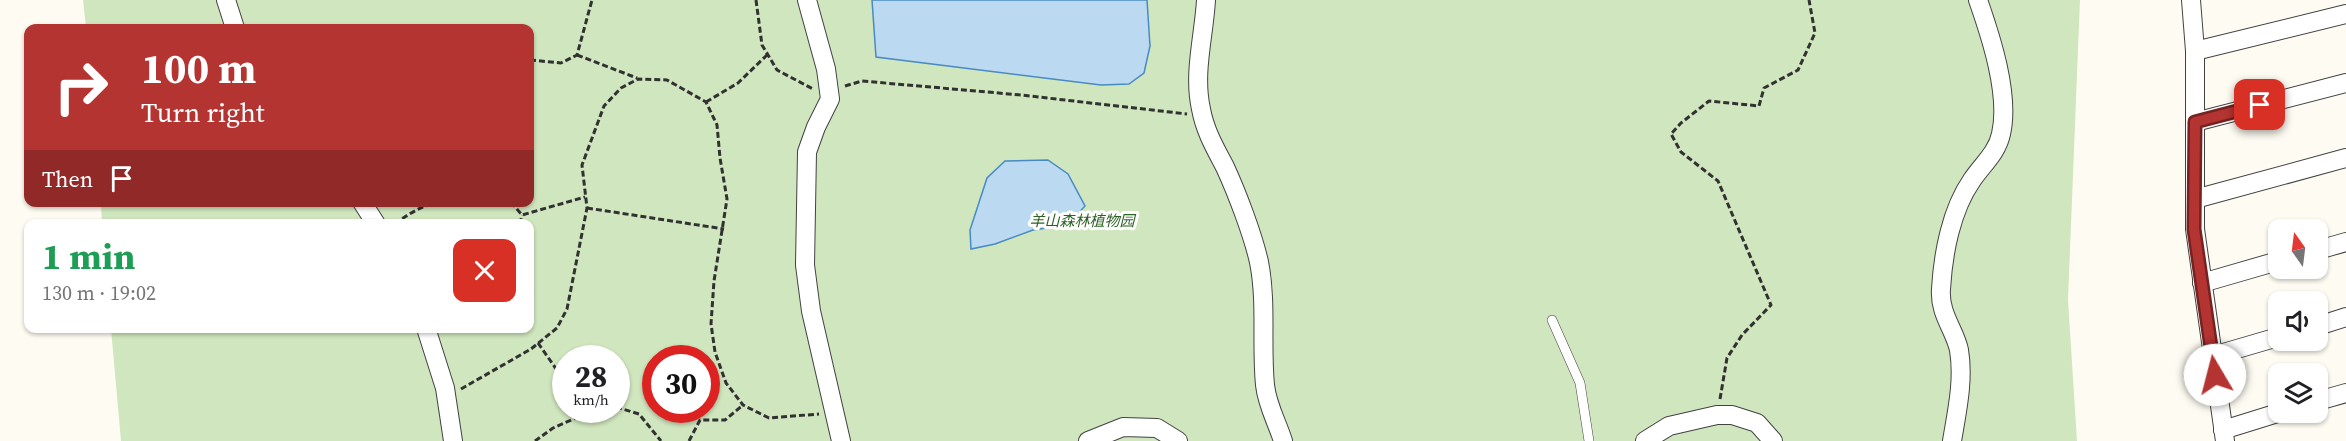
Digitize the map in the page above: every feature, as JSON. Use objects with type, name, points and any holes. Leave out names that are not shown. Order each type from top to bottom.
[{"type":"street","points":[[226,0],[234,24]]},
{"type":"street","points":[[807,0],[830,95],[807,152],[805,265],[811,311],[841,441]]},
{"type":"street","points":[[1206,0],[1198,67],[1202,113],[1207,133],[1226,169],[1259,261],[1265,312],[1265,386],[1270,411],[1283,441]]},
{"type":"street","points":[[1952,441],[1962,376],[1959,347],[1946,322],[1941,291],[1949,235],[1960,203],[1971,181],[1990,158],[2001,135],[2003,105],[1996,65],[1978,0]]},
{"type":"street","points":[[2190,0],[2195,51],[2194,229],[2224,435],[2268,417]]},
{"type":"street","points":[[2195,51],[2346,14]]},
{"type":"street","points":[[2195,122],[2346,83]]},
{"type":"street","points":[[2194,199],[2346,158]]},
{"type":"street","points":[[2328,247],[2346,242]]},
{"type":"street","points":[[2202,283],[2268,264]]},
{"type":"street","points":[[2328,323],[2346,317]]},
{"type":"street","points":[[428,333],[447,397],[453,441]]},
{"type":"street","points":[[2213,356],[2268,340]]},
{"type":"street","points":[[2328,398],[2346,393]]},
{"type":"street","points":[[1644,441],[1669,426],[1717,415],[1732,415],[1756,423],[1773,441]]},
{"type":"street","points":[[1088,441],[1124,427],[1156,428],[1178,441]]},
{"type":"lane","points":[[1552,320],[1580,383],[1588,441]]},
{"type":"path","points":[[577,55],[592,0]]},
{"type":"path","points":[[756,0],[762,45],[777,70],[830,95],[862,81],[1021,95],[1180,115],[1202,113]]},
{"type":"path","points":[[1717,415],[1727,358],[1742,335],[1771,305],[1718,181],[1681,152],[1671,134],[1709,101],[1759,106],[1764,88],[1798,70],[1815,33],[1809,0]]},
{"type":"path","points":[[706,102],[738,83],[768,54]]},
{"type":"path","points":[[534,60],[561,63],[577,55],[638,79],[667,80],[706,102],[717,125],[727,199],[714,281],[711,324],[715,352],[726,384],[743,405],[768,418],[835,412]]},
{"type":"path","points":[[447,397],[538,343],[557,328],[567,309],[587,208],[582,165],[603,106],[621,88],[638,79]]},
{"type":"path","points":[[522,215],[585,197]]},
{"type":"path","points":[[404,219],[425,207]]},
{"type":"path","points":[[515,207],[522,215]]},
{"type":"path","points":[[587,208],[724,229]]},
{"type":"path","points":[[521,219],[522,215]]},
{"type":"path","points":[[538,343],[552,362]]},
{"type":"path","points":[[689,441],[700,420],[725,420],[743,405]]},
{"type":"path","points":[[630,411],[639,414],[661,441]]},
{"type":"path","points":[[535,441],[563,423]]},
{"type":"green space","name":"羊山森林植物园","points":[[83,0],[2080,0],[2068,300],[2077,441],[121,441],[111,333],[534,333],[534,219],[102,219],[101,207],[534,207],[534,24],[86,24]]},
{"type":"water","points":[[872,0],[1147,0],[1150,46],[1144,73],[1129,84],[1101,85],[876,57]]},
{"type":"water","points":[[1048,160],[1068,174],[1085,206],[1068,225],[1033,230],[995,244],[971,249],[970,230],[987,178],[1005,161]]},
{"type":"route","points":[[2215,375],[2194,229],[2195,122],[2260,105]]}]
